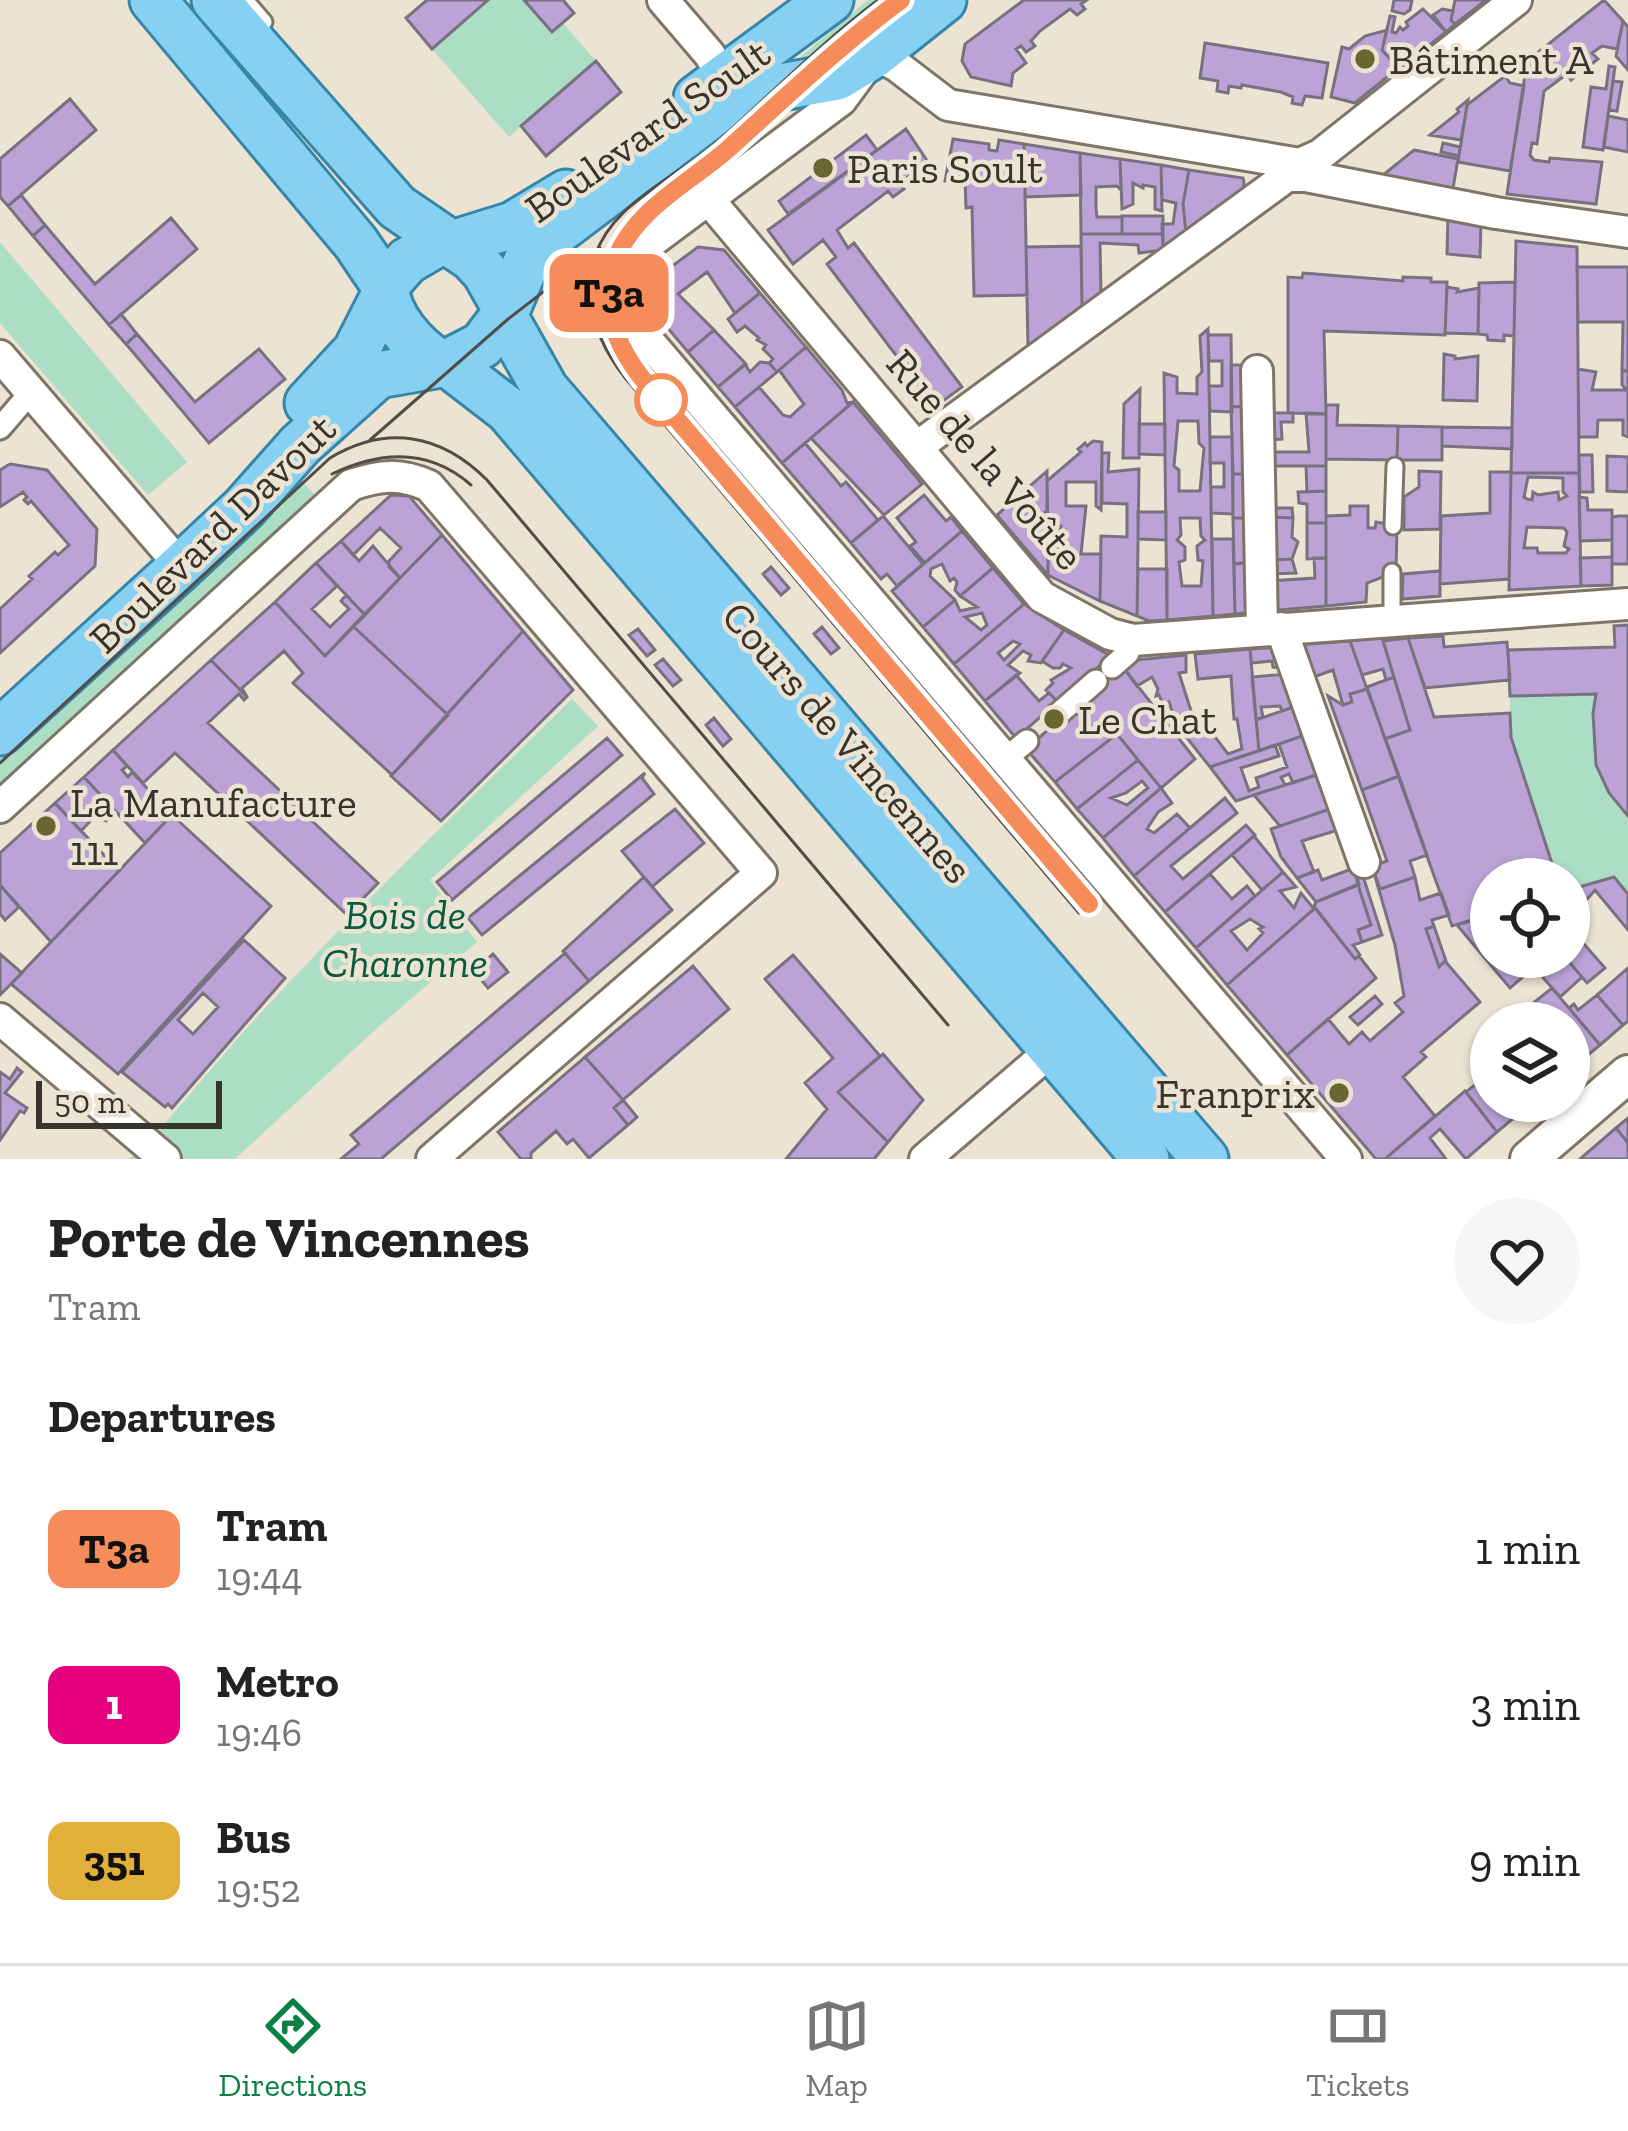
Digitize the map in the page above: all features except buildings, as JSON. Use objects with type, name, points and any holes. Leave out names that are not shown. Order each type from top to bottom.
[{"type":"main road","name":"Cours de Vincennes","points":[[215,0],[397,207],[485,272],[544,389],[1205,1159]]},
{"type":"main road","name":"Boulevard Soult","points":[[379,279],[449,242],[526,218],[609,166],[830,0]]},
{"type":"main road","name":"Boulevard Soult","points":[[443,363],[482,345],[505,312],[531,251],[720,108],[748,92],[837,77],[944,0]]},
{"type":"main road","points":[[149,9],[379,279],[406,334],[443,363]]},
{"type":"main road","name":"Boulevard Davout","points":[[0,702],[226,494],[356,351],[379,279]]},
{"type":"main road","name":"Cours de Vincennes","points":[[443,363],[508,410],[1146,1159]]},
{"type":"main road","name":"Boulevard Davout","points":[[0,733],[244,508],[300,445],[378,375],[443,363]]},
{"type":"street","points":[[663,0],[710,55],[723,78]]},
{"type":"street","points":[[916,447],[1319,155],[1516,0]]},
{"type":"street","points":[[875,54],[948,105],[1496,213],[1628,232]]},
{"type":"street","name":"Boulevard Soult","points":[[875,54],[842,100],[651,242],[632,266],[627,294],[632,315],[1016,750],[1346,1159]]},
{"type":"street","name":"Rue de la Voûte","points":[[710,200],[1042,597],[1110,634],[1133,640],[1628,604]]},
{"type":"street","points":[[0,356],[166,549]]},
{"type":"street","points":[[1257,371],[1271,629],[1364,862]]},
{"type":"street","points":[[0,428],[31,392]]},
{"type":"street","name":"Boulevard Davout","points":[[0,807],[351,485],[380,475],[407,476],[429,486],[761,873],[432,1159]]},
{"type":"street","points":[[1057,715],[1128,653],[1133,640]]},
{"type":"street","points":[[0,1019],[165,1159]]},
{"type":"street","points":[[925,1159],[1053,1049]]},
{"type":"street","points":[[1529,1159],[1628,1074]]},
{"type":"lane","points":[[245,0],[274,33]]},
{"type":"lane","points":[[374,150],[397,207]]},
{"type":"lane","points":[[1393,526],[1394,466]]},
{"type":"lane","points":[[1392,572],[1392,620]]},
{"type":"green space","points":[[488,0],[524,0],[551,32],[563,23],[596,61],[509,137],[432,49]]},
{"type":"green space","points":[[868,0],[886,0],[895,12],[832,62],[786,69]]},
{"type":"green space","points":[[797,94],[741,147],[666,206],[648,184],[724,127]]},
{"type":"green space","points":[[0,242],[187,462],[148,495],[0,323]]},
{"type":"green space","points":[[298,477],[318,498],[0,790],[0,755]]},
{"type":"green space","points":[[1596,694],[1596,765],[1609,793],[1628,816],[1628,894],[1614,877],[1590,884],[1590,858],[1550,858],[1511,737],[1510,696]]},
{"type":"green space","name":"Bois de Charonne","points":[[572,699],[598,726],[430,880],[477,942],[235,1159],[128,1159],[336,933]]},
{"type":"tram line","points":[[878,0],[707,150],[623,213],[596,253],[590,296],[594,318],[626,379],[1079,913]]},
{"type":"tram line","points":[[867,25],[901,0]]},
{"type":"tram line","name":"T3a","points":[[901,0],[839,45],[722,154],[643,217],[624,242],[612,272],[609,297],[614,331],[641,377],[1089,904]]},
{"type":"tram line","points":[[628,359],[612,322],[611,286],[621,250],[642,217]]},
{"type":"tram line","points":[[370,440],[507,320],[600,248]]},
{"type":"tram line","points":[[0,763],[330,458],[351,447],[393,438],[432,444],[451,452],[487,480],[948,1025]]},
{"type":"tram line","points":[[332,474],[368,461],[404,457],[438,464],[471,485]]},
{"type":"place","name":"Bâtiment A","points":[[1365,59]]},
{"type":"place","name":"Paris Soult","points":[[823,168]]},
{"type":"place","name":"Le Chat","points":[[1054,719]]},
{"type":"place","name":"La Manufacture 111","points":[[46,826]]},
{"type":"place","name":"Franprix","points":[[1339,1093]]}]
